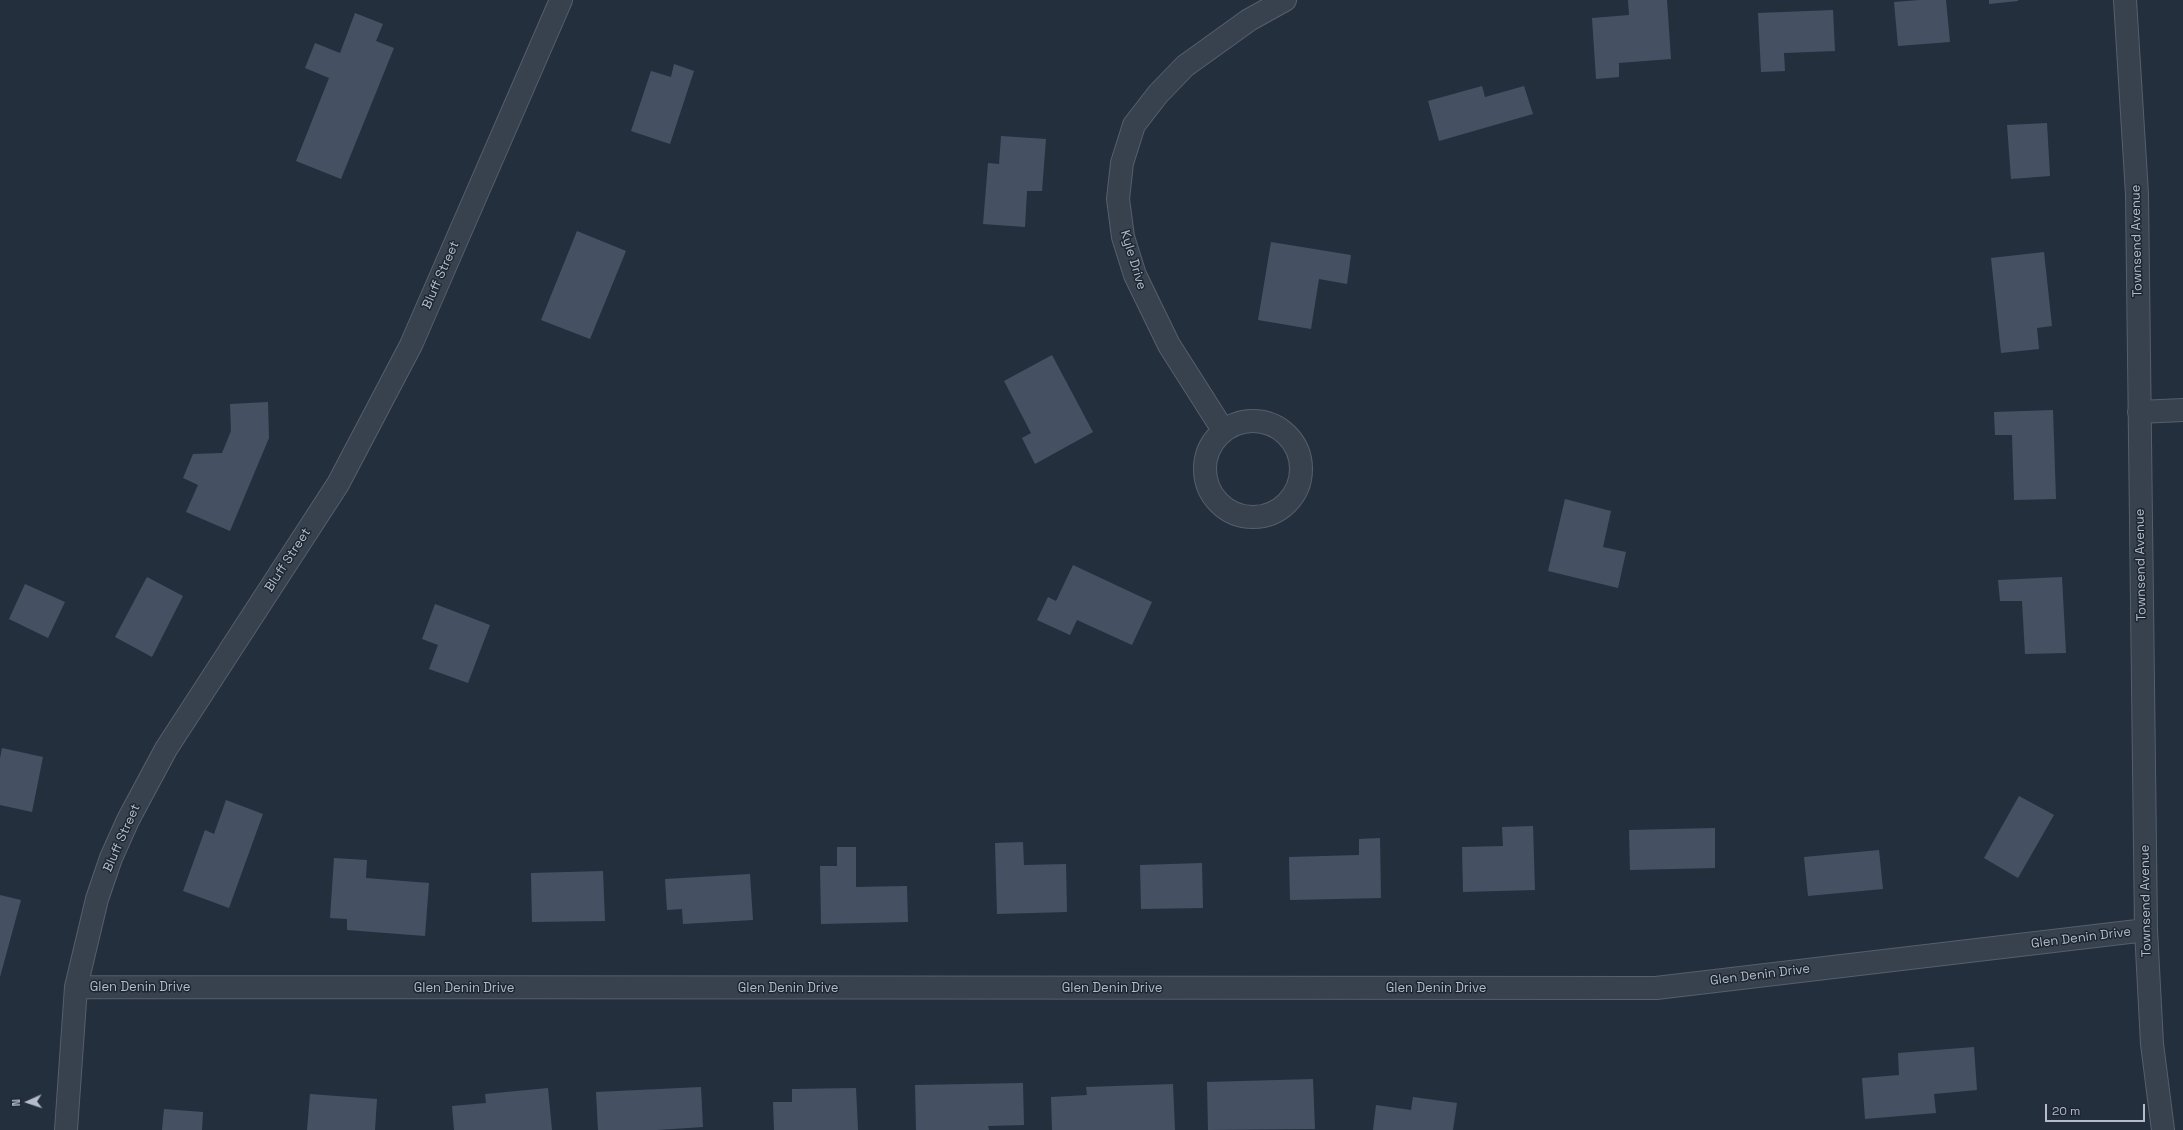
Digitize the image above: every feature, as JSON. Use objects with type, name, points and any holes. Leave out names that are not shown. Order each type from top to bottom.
[{"type":"street","name":"Bluff Street","points":[[66,1130],[76,988],[97,899],[111,858],[128,820],[166,749],[338,484],[411,345],[561,0]]},
{"type":"street","name":"Kyle Drive","points":[[1223,430],[1168,345],[1135,275],[1123,237],[1119,207],[1122,163],[1134,125],[1158,94],[1185,66],[1243,24],[1285,0]]},
{"type":"street","name":"Townsend Avenue","points":[[2125,0],[2137,194],[2146,930],[2152,1044],[2163,1130]]},
{"type":"street","points":[[2139,412],[2183,410]]},
{"type":"street","points":[[1252,420],[1267,422],[1281,429],[1292,439],[1301,459],[1302,468],[1300,483],[1294,497],[1282,509],[1266,516],[1250,518],[1233,513],[1219,504],[1210,490],[1205,474],[1206,457],[1213,441],[1223,430],[1237,423],[1252,420]]},
{"type":"street","name":"Glen Denin Drive","points":[[76,988],[1656,988],[2146,930]]},
{"type":"building","points":[[1628,0],[1667,0],[1671,59],[1619,63],[1619,77],[1596,79],[1592,18],[1629,15]]},
{"type":"building","points":[[1946,0],[1950,42],[1898,46],[1894,2]]},
{"type":"building","points":[[1989,0],[2018,0],[2018,1],[1989,4]]},
{"type":"building","points":[[1833,10],[1835,51],[1784,53],[1785,71],[1761,72],[1758,13]]},
{"type":"building","points":[[355,13],[383,24],[376,41],[394,48],[341,179],[296,161],[329,78],[305,68],[315,43],[340,53]]},
{"type":"building","points":[[674,64],[694,71],[670,144],[631,131],[651,71],[671,77]]},
{"type":"building","points":[[1482,86],[1485,97],[1524,86],[1533,114],[1439,141],[1428,101]]},
{"type":"building","points":[[2047,123],[2050,176],[2011,179],[2007,125]]},
{"type":"building","points":[[1001,136],[1046,139],[1042,191],[1027,191],[1025,227],[983,224],[988,163],[999,164]]},
{"type":"building","points":[[577,231],[626,251],[590,339],[541,320]]},
{"type":"building","points":[[1271,242],[1351,255],[1347,284],[1319,279],[1311,329],[1258,320]]},
{"type":"building","points":[[2044,252],[2052,326],[2037,328],[2039,349],[2001,353],[1991,258]]},
{"type":"building","points":[[1052,355],[1093,432],[1035,464],[1022,438],[1031,433],[1004,381]]},
{"type":"building","points":[[268,402],[269,438],[230,531],[186,512],[198,485],[183,478],[193,454],[222,453],[231,431],[230,404]]},
{"type":"building","points":[[2053,410],[2056,499],[2014,500],[2012,435],[1995,435],[1994,412]]},
{"type":"building","points":[[1565,499],[1611,511],[1603,547],[1626,552],[1618,588],[1548,571]]},
{"type":"building","points":[[1073,565],[1152,602],[1132,645],[1077,620],[1070,635],[1037,620],[1048,597],[1056,601]]},
{"type":"building","points":[[147,577],[183,596],[152,657],[115,637]]},
{"type":"building","points":[[2062,577],[2066,653],[2025,654],[2022,601],[2000,601],[1998,580]]},
{"type":"building","points":[[25,584],[65,602],[48,638],[9,619]]},
{"type":"building","points":[[435,604],[490,625],[468,683],[429,669],[438,645],[422,639]]},
{"type":"building","points":[[2,748],[43,757],[32,812],[0,805],[0,758]]},
{"type":"building","points":[[2019,796],[2054,815],[2018,878],[1984,858]]},
{"type":"building","points":[[226,800],[263,814],[229,908],[183,891],[205,830],[214,834]]},
{"type":"building","points":[[1533,826],[1535,890],[1463,892],[1462,847],[1503,846],[1502,827]]},
{"type":"building","points":[[1715,828],[1715,868],[1630,870],[1629,830]]},
{"type":"building","points":[[1380,838],[1381,898],[1290,900],[1289,857],[1359,855],[1359,839]]},
{"type":"building","points":[[1023,842],[1024,865],[1066,864],[1067,912],[997,914],[995,843]]},
{"type":"building","points":[[837,847],[856,847],[856,887],[907,886],[908,922],[821,924],[820,866],[837,866]]},
{"type":"building","points":[[1879,850],[1883,889],[1808,896],[1804,857]]},
{"type":"building","points":[[334,858],[367,860],[366,878],[429,883],[425,936],[347,930],[347,919],[330,918]]},
{"type":"building","points":[[1202,863],[1203,908],[1141,909],[1140,865]]},
{"type":"building","points":[[603,871],[605,921],[532,922],[531,873]]},
{"type":"building","points":[[750,874],[753,920],[683,924],[682,909],[667,910],[665,879]]},
{"type":"building","points":[[0,895],[21,900],[0,977]]},
{"type":"building","points":[[1974,1047],[1977,1090],[1934,1094],[1936,1113],[1865,1119],[1862,1078],[1899,1075],[1898,1053]]},
{"type":"building","points":[[1313,1079],[1315,1129],[1208,1130],[1207,1082]]},
{"type":"building","points":[[1023,1083],[1024,1125],[988,1126],[989,1130],[916,1130],[915,1085]]},
{"type":"building","points":[[1173,1084],[1175,1130],[1052,1130],[1051,1097],[1087,1095],[1086,1087]]},
{"type":"building","points":[[701,1087],[703,1127],[657,1130],[598,1130],[596,1092]]},
{"type":"building","points":[[548,1088],[552,1130],[454,1130],[452,1106],[486,1103],[485,1094]]},
{"type":"building","points":[[856,1088],[858,1130],[774,1130],[773,1102],[792,1102],[792,1089]]},
{"type":"building","points":[[310,1094],[377,1099],[375,1130],[307,1130]]},
{"type":"building","points":[[1413,1097],[1457,1103],[1453,1130],[1373,1130],[1376,1105],[1411,1110]]},
{"type":"building","points":[[164,1109],[203,1112],[202,1130],[162,1130]]}]
